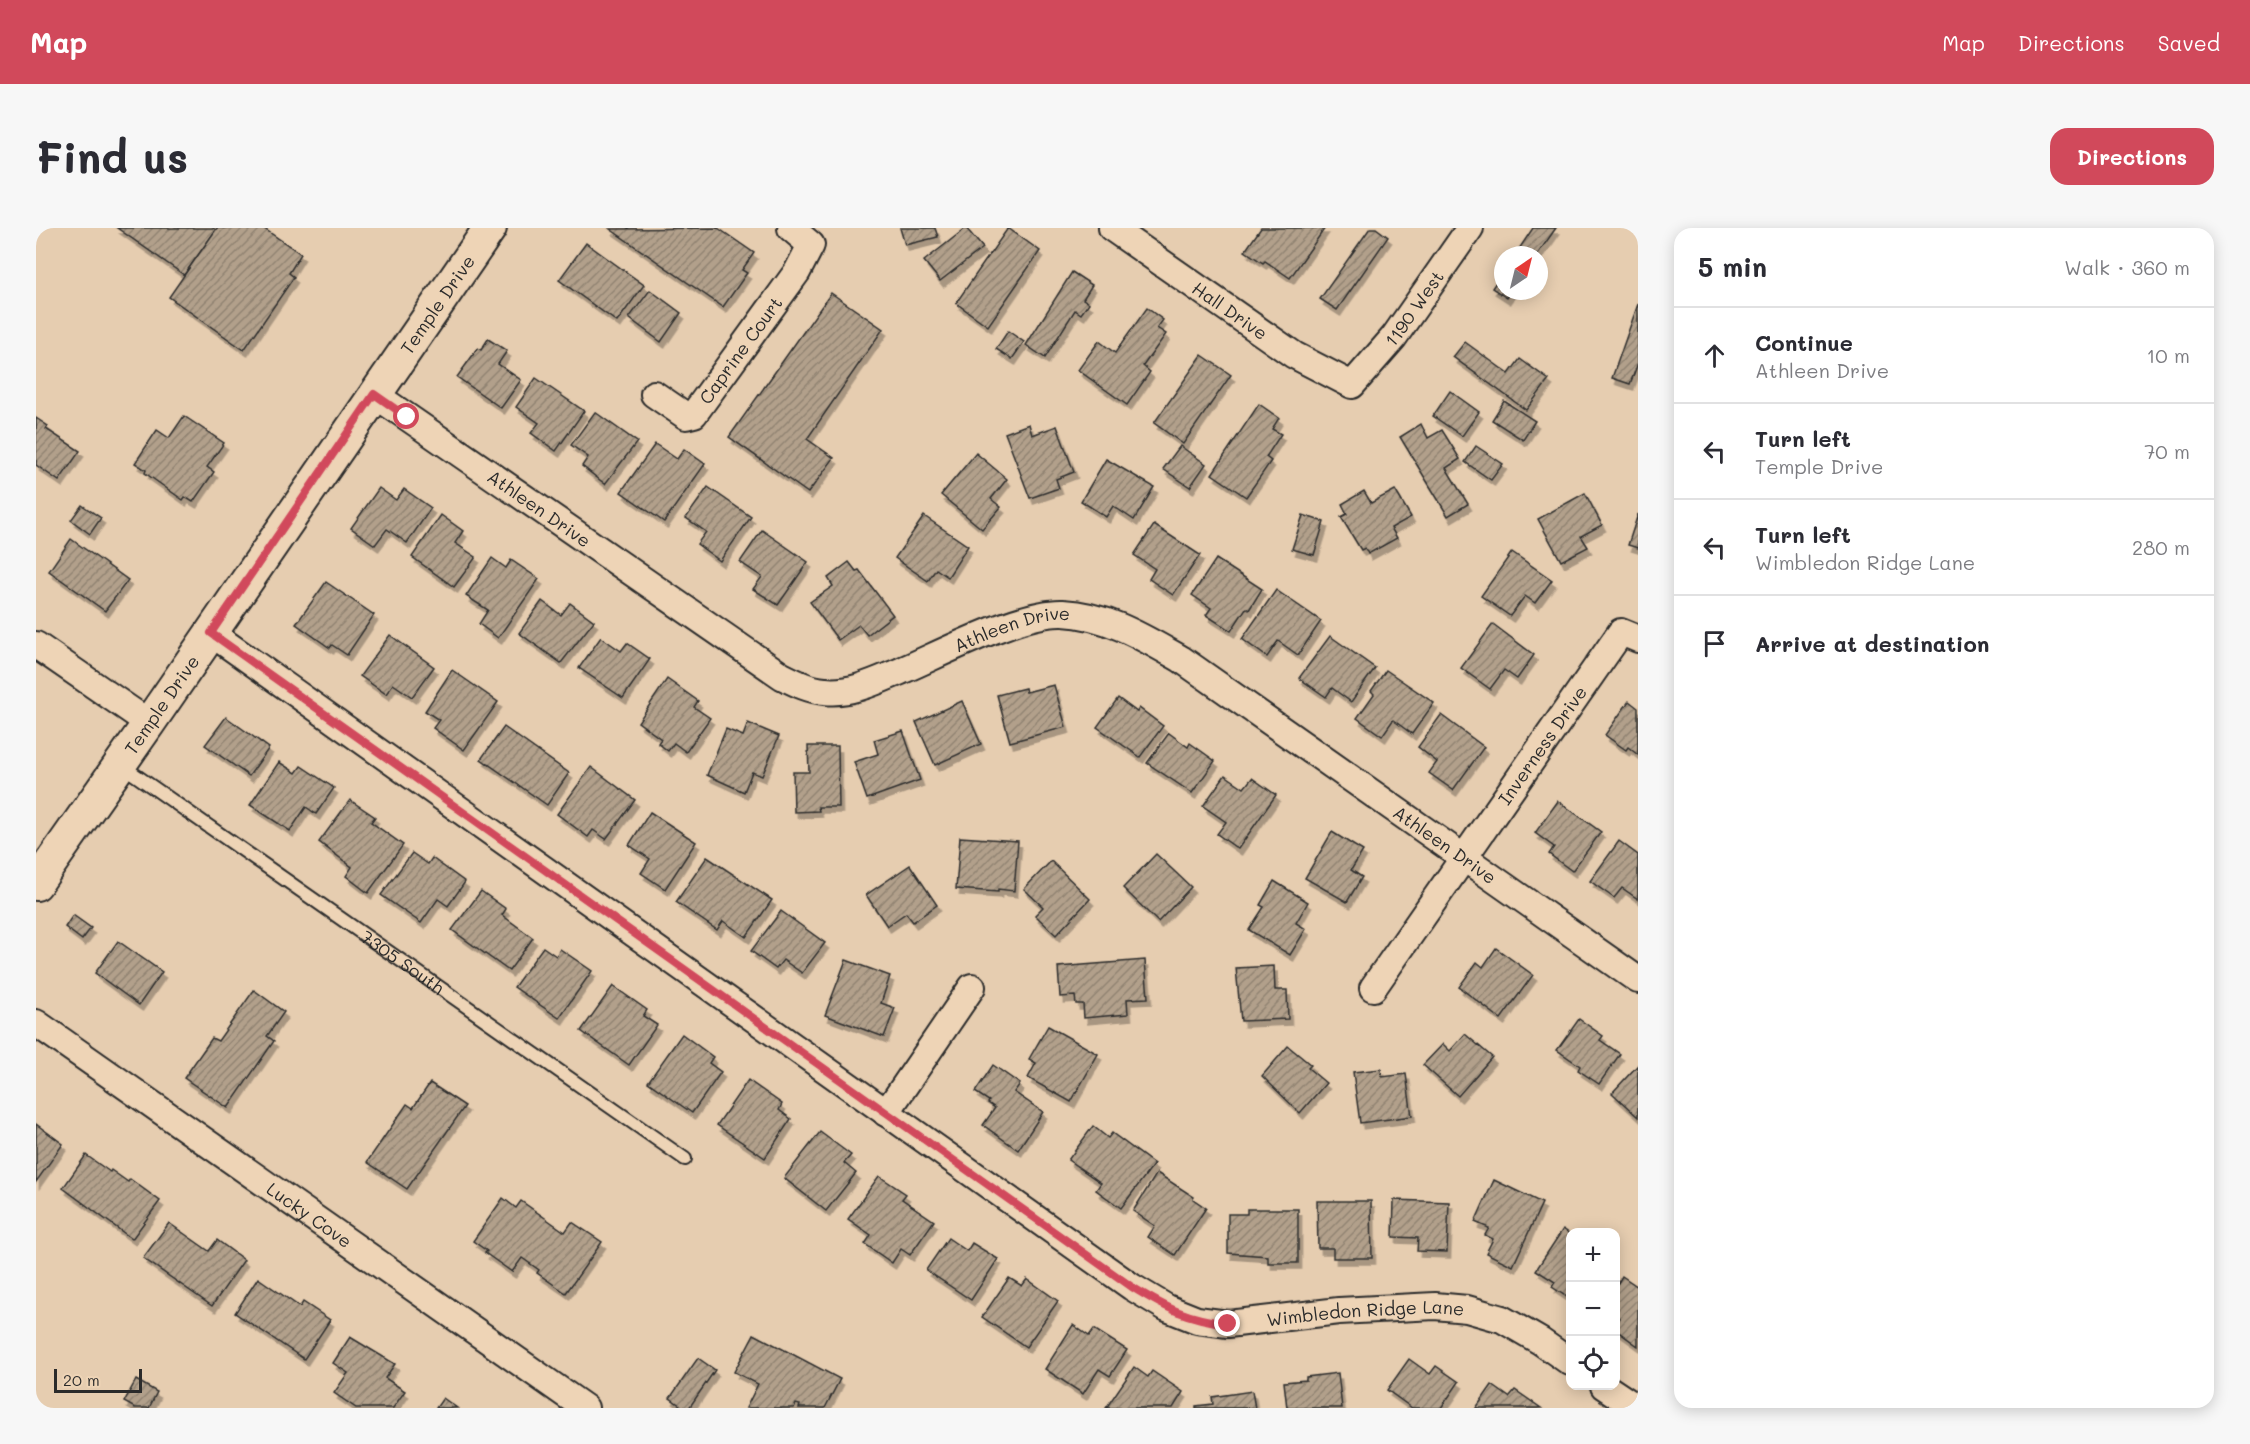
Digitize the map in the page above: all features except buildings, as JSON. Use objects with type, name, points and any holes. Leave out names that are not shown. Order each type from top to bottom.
[{"type":"street","name":"Temple Drive","points":[[36,884],[490,228]]},
{"type":"street","name":"Caprine Court","points":[[654,394],[686,416],[694,414],[797,272],[811,245],[791,228]]},
{"type":"street","name":"Hall Drive","points":[[1112,228],[1294,355],[1352,385]]},
{"type":"street","name":"1190 West","points":[[1352,385],[1394,337],[1470,228]]},
{"type":"street","name":"Athleen Drive","points":[[374,394],[782,676],[803,686],[826,692],[852,689],[880,680],[1032,616],[1061,612],[1111,623],[1134,632],[1181,659],[1638,980]]},
{"type":"street","name":"Wimbledon Ridge Lane","points":[[211,633],[1132,1287],[1167,1308],[1197,1320],[1228,1324],[1339,1311],[1435,1306],[1467,1308],[1502,1319],[1566,1359]]},
{"type":"street","name":"Inverness Drive","points":[[1373,988],[1629,636]]},
{"type":"street","points":[[36,645],[149,723]]},
{"type":"street","points":[[886,1113],[972,987]]},
{"type":"street","name":"Lucky Cove","points":[[36,1023],[585,1408]]},
{"type":"street","points":[[1610,1390],[1637,1408]]},
{"type":"lane","name":"7305 South","points":[[120,765],[685,1159]]},
{"type":"route","points":[[407,417],[374,394],[211,633],[1132,1287],[1167,1308],[1197,1320],[1228,1324]]}]
